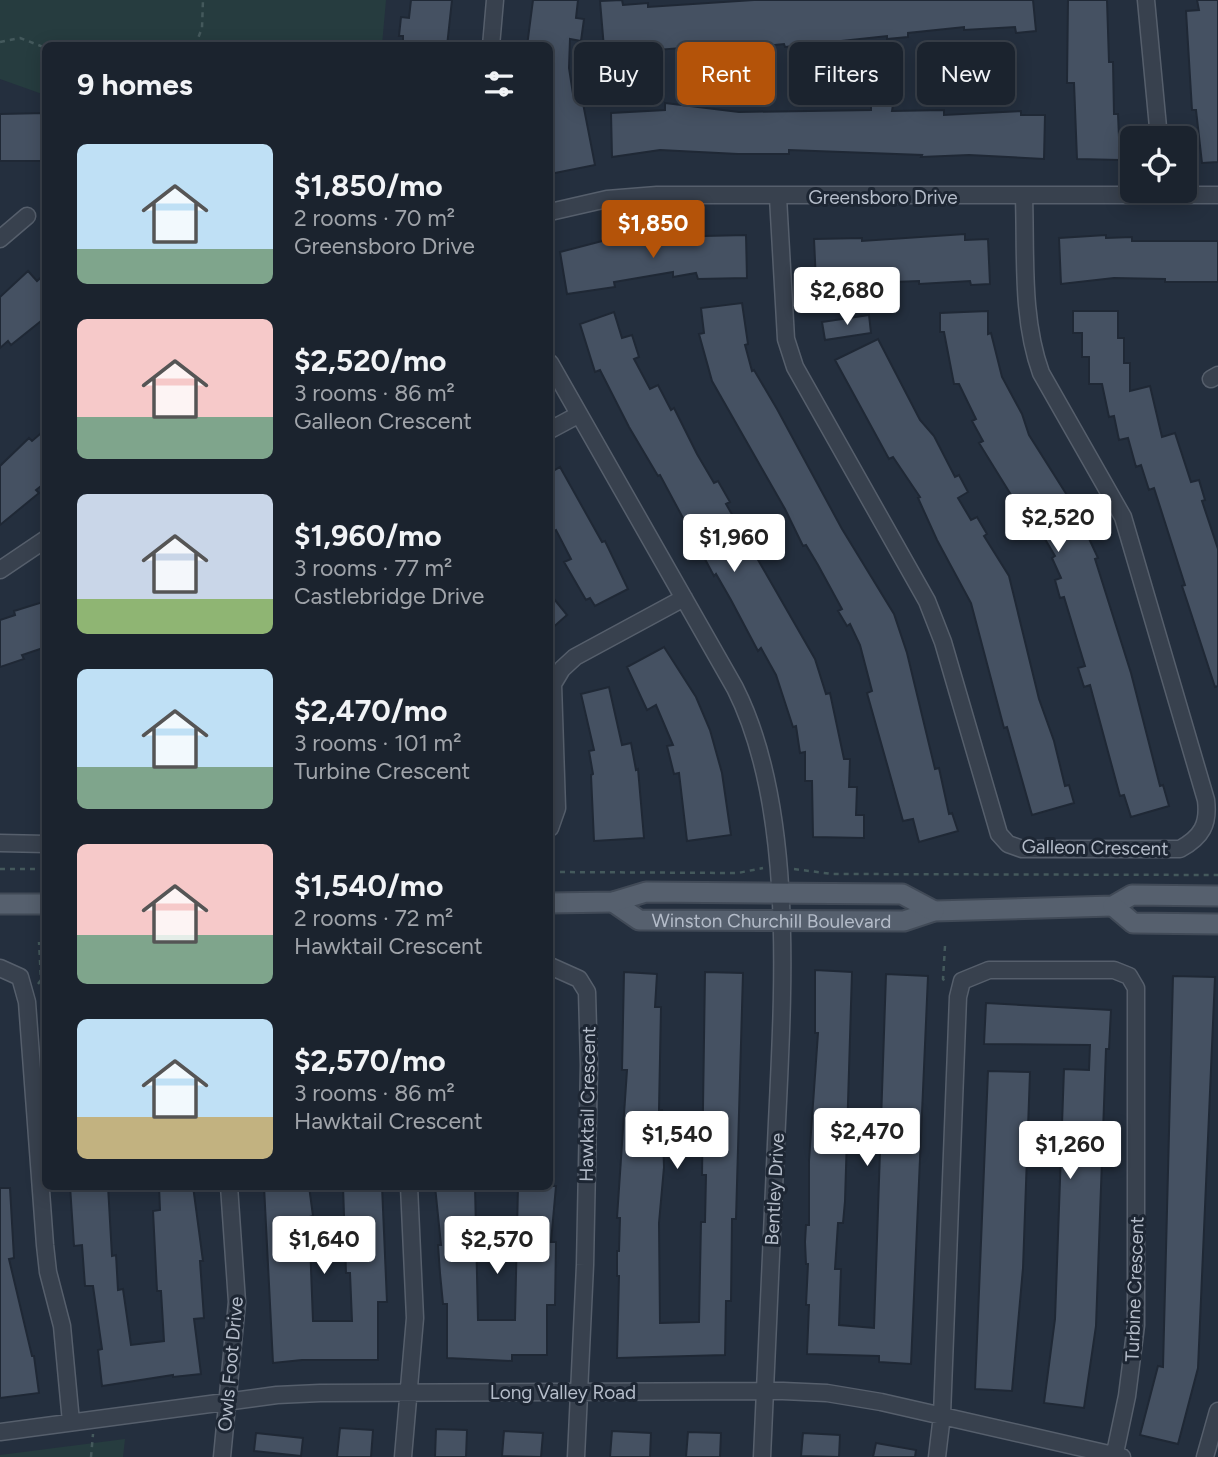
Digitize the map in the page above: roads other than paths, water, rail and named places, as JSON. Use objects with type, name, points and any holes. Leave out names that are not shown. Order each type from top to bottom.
[{"type":"main road","name":"Winston Churchill Boulevard","points":[[553,903],[613,902],[646,892],[902,894],[934,911]]},
{"type":"main road","name":"Winston Churchill Boulevard","points":[[613,902],[639,920],[904,921],[934,911],[1113,906],[1132,895],[1218,896]]},
{"type":"main road","points":[[0,904],[42,904]]},
{"type":"main road","points":[[1113,906],[1133,923],[1218,924]]},
{"type":"street","points":[[491,42],[495,0]]},
{"type":"street","points":[[1146,0],[1158,126]]},
{"type":"street","name":"Greensboro Drive","points":[[553,211],[630,197],[1024,197],[1120,194]]},
{"type":"street","name":"Greensboro Drive","points":[[1197,194],[1218,195]]},
{"type":"street","name":"Galleon Crescent","points":[[778,197],[785,327],[792,358],[927,601],[999,834],[1008,844],[1022,849],[1180,849],[1200,835],[1206,824],[1206,800],[1123,517],[1041,373],[1034,354],[1029,332],[1024,197]]},
{"type":"street","points":[[0,239],[27,216]]},
{"type":"street","name":"Bentley Drive","points":[[553,369],[753,723],[762,760],[778,862],[782,1020],[762,1457]]},
{"type":"street","points":[[553,428],[578,415]]},
{"type":"street","points":[[0,570],[42,542]]},
{"type":"street","points":[[553,819],[557,808],[553,684],[562,669],[575,657],[684,598]]},
{"type":"street","points":[[0,843],[42,844]]},
{"type":"street","name":"Hawktail Crescent","points":[[553,967],[579,979],[587,992],[589,1065],[576,1457]]},
{"type":"street","points":[[0,968],[20,977],[27,1002],[45,1245],[48,1272],[62,1326],[71,1422]]},
{"type":"street","name":"Turbine Crescent","points":[[942,1415],[958,996],[962,981],[989,970],[1114,970],[1129,976],[1136,988],[1136,1325],[1127,1396],[1109,1454]]},
{"type":"street","name":"Owls Foot Drive","points":[[222,1457],[237,1302],[229,1190]]},
{"type":"street","points":[[403,1457],[415,1302],[408,1190]]},
{"type":"street","name":"Long Valley Road","points":[[0,1432],[286,1395],[579,1390],[827,1392],[942,1415],[1109,1454]]},
{"type":"street","points":[[1205,1457],[1218,1411]]},
{"type":"street","points":[[937,1457],[942,1415]]}]
